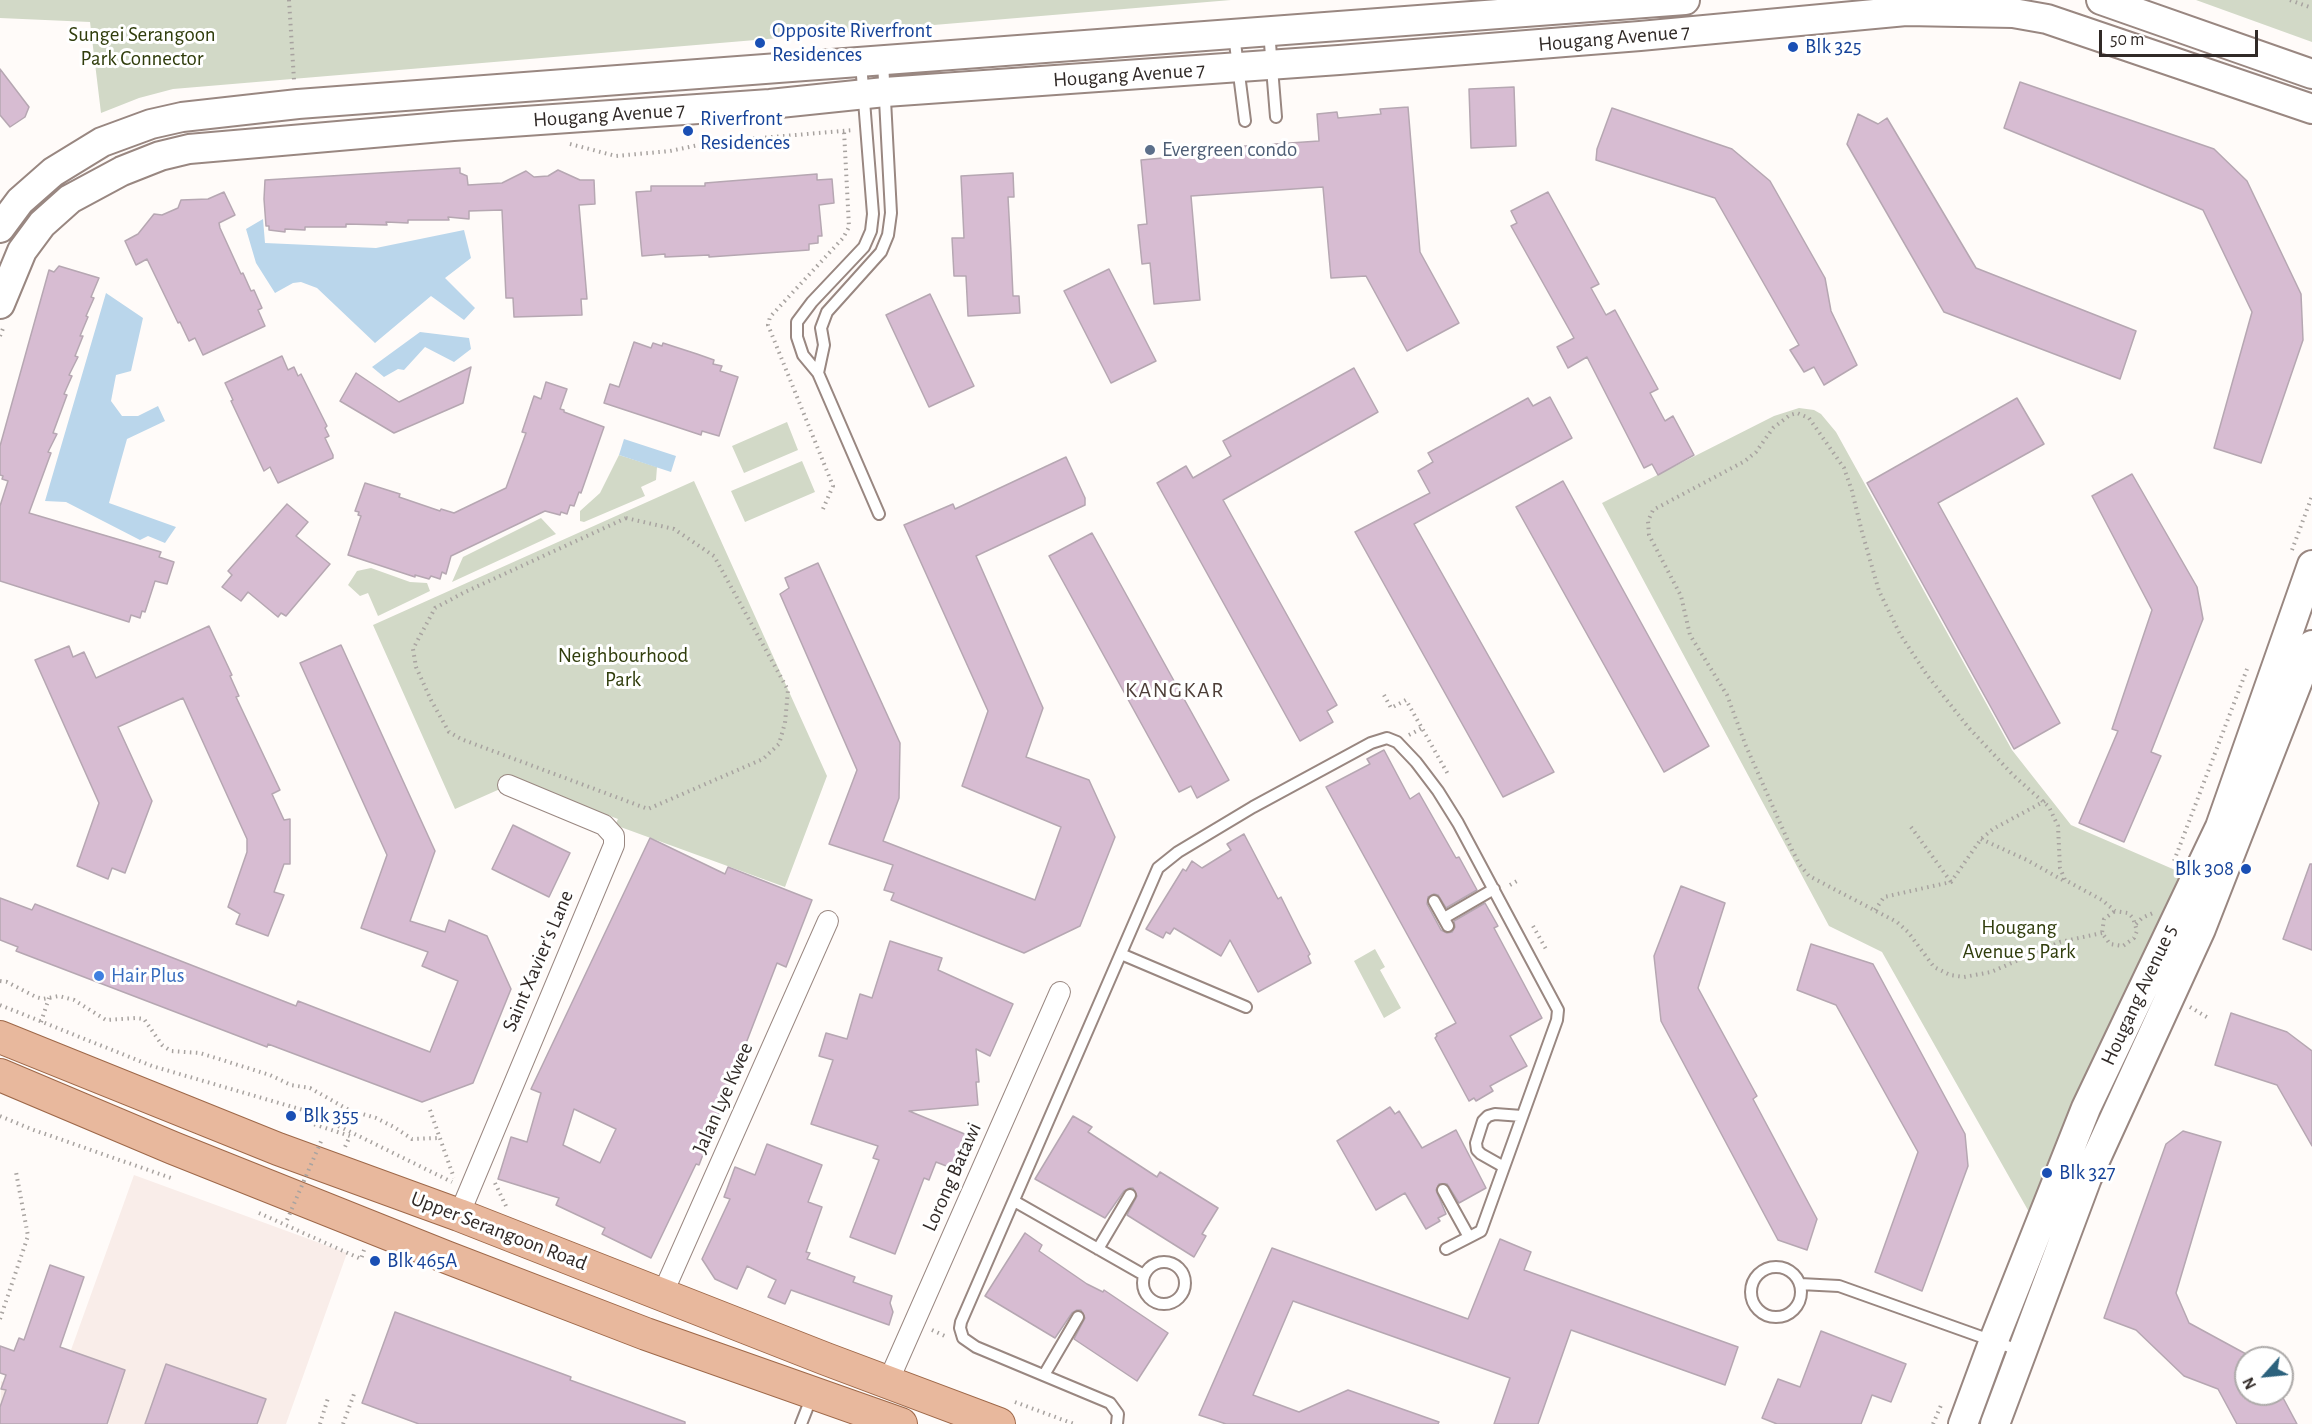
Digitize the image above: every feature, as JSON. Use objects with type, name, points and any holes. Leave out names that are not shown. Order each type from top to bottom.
[{"type":"main road","name":"Hougang Avenue 7","points":[[0,228],[15,201],[53,172],[102,142],[151,124],[182,117],[298,104],[1684,0]]},
{"type":"main road","points":[[2101,0],[2312,74]]},
{"type":"main road","name":"Hougang Avenue 7","points":[[0,304],[22,251],[42,224],[70,199],[122,171],[175,152],[429,128],[770,104],[874,94],[1640,36],[1906,11],[2013,14],[2047,19],[2312,109]]},
{"type":"main road","name":"Hougang Avenue 5","points":[[1995,1424],[2087,1178],[2128,1054],[2220,827],[2283,651],[2305,571]]},
{"type":"main road","name":"Hougang Avenue 5","points":[[1963,1424],[2086,1108],[2128,1054],[2201,929],[2312,645]]},
{"type":"main road","name":"Upper Serangoon Road","points":[[0,1037],[278,1149],[459,1215],[999,1424]]},
{"type":"main road","name":"Upper Serangoon Road","points":[[0,1075],[173,1148],[646,1334],[901,1424]]},
{"type":"street","name":"Saint Xavier's Lane","points":[[459,1215],[559,971],[614,845],[614,836],[604,825],[508,785]]},
{"type":"street","name":"Jalan Lye Kwee","points":[[662,1295],[828,921]]},
{"type":"street","name":"Lorong Batawi","points":[[888,1382],[1060,992]]},
{"type":"lane","points":[[1269,31],[1276,117]]},
{"type":"lane","points":[[1233,33],[1245,121]]},
{"type":"lane","points":[[818,373],[824,345],[821,328],[827,312],[881,252],[888,235],[891,213],[874,94],[872,60]]},
{"type":"lane","points":[[872,60],[874,94],[867,129],[873,214],[871,231],[864,247],[812,302],[797,322],[797,337],[803,355],[818,373],[879,514]]},
{"type":"lane","points":[[1117,1424],[1118,1414],[1110,1402],[976,1347],[963,1338],[960,1328],[1158,868],[1168,859],[1253,807],[1371,742],[1387,738],[1397,742],[1438,791],[1494,889],[1558,1010],[1557,1020],[1481,1231],[1446,1249]]},
{"type":"lane","points":[[1434,901],[1446,922],[1494,889]]},
{"type":"lane","points":[[1121,954],[1246,1008]]},
{"type":"lane","points":[[1504,1167],[1477,1150],[1476,1143],[1483,1121],[1495,1114],[1522,1116]]},
{"type":"lane","points":[[1443,1190],[1469,1237]]},
{"type":"lane","points":[[1098,1249],[1130,1195]]},
{"type":"lane","points":[[1014,1201],[1144,1275]]},
{"type":"lane","points":[[1168,1262],[1180,1269],[1184,1275],[1184,1290],[1175,1301],[1163,1304],[1156,1302],[1146,1294],[1144,1275],[1154,1264],[1168,1262]]},
{"type":"lane","points":[[1782,1267],[1796,1276],[1800,1284],[1800,1300],[1791,1313],[1783,1316],[1768,1316],[1755,1305],[1752,1297],[1754,1281],[1765,1269],[1782,1267]]},
{"type":"lane","points":[[1800,1284],[1839,1286],[2021,1351]]},
{"type":"lane","points":[[1044,1375],[1078,1317]]},
{"type":"lane","points":[[801,1424],[813,1393]]},
{"type":"path","points":[[289,0],[294,83]]},
{"type":"path","points":[[2290,0],[2312,8]]},
{"type":"path","points":[[567,143],[616,156],[670,151],[713,142],[867,129]]},
{"type":"path","points":[[2069,884],[2060,868],[2060,831],[2045,801],[1996,758],[1927,675],[1900,634],[1879,591],[1844,468],[1809,418],[1797,413],[1786,417],[1773,428],[1756,452],[1745,461],[1656,507],[1648,520],[1648,530],[1684,603],[1690,635],[1727,695],[1746,746],[1800,865],[1814,880],[1890,918],[1908,932],[1934,967],[1944,974],[1957,977],[2002,969],[2048,947],[2102,933]]},
{"type":"path","points":[[2305,571],[2312,496]]},
{"type":"path","points":[[626,518],[674,529],[714,556],[788,690],[785,723],[780,744],[763,759],[648,809],[460,739],[449,732],[442,721],[416,667],[413,649],[435,608],[626,518]]},
{"type":"path","points":[[2171,868],[2251,658]]},
{"type":"path","points":[[1875,910],[1884,897],[1951,882],[1981,839],[1993,829],[2045,801]]},
{"type":"path","points":[[1911,827],[1951,882]]},
{"type":"path","points":[[1981,839],[2027,860],[2069,884],[2087,890],[2115,911]]},
{"type":"path","points":[[1510,885],[1517,881]]},
{"type":"path","points":[[2115,911],[2122,911],[2133,918],[2136,924],[2134,938],[2130,943],[2116,946],[2105,939],[2102,933],[2104,919],[2115,911]]},
{"type":"path","points":[[0,981],[43,999],[59,996],[74,1000],[106,1020],[144,1019],[162,1045],[171,1051],[200,1053],[270,1075],[291,1085],[310,1088],[349,1110],[394,1127],[412,1139],[439,1138]]},
{"type":"path","points":[[2184,1004],[2210,1019]]},
{"type":"path","points":[[0,1005],[152,1066],[310,1112],[456,1184],[430,1110]]},
{"type":"path","points":[[310,1112],[308,1122],[350,1136],[346,1147],[338,1144]]},
{"type":"path","points":[[0,1116],[172,1178]]},
{"type":"path","points":[[287,1220],[322,1138],[330,1141]]},
{"type":"path","points":[[0,1319],[28,1236],[16,1172]]},
{"type":"path","points":[[255,1211],[361,1259],[364,1250]]},
{"type":"path","points":[[343,1424],[354,1394]]},
{"type":"path","points":[[320,1424],[328,1398]]},
{"type":"shaded area","points":[[134,1175],[347,1253],[286,1424],[0,1424],[1,1381],[53,1400]]},
{"type":"green space","name":"Sungei Serangoon Park Connector","points":[[0,0],[1231,0],[173,89],[139,98],[101,113],[90,22],[0,18]]},
{"type":"green space","points":[[2196,0],[2312,0],[2312,42]]},
{"type":"green space","name":"Hougang Avenue 5 Park","points":[[1799,408],[1814,410],[1821,414],[1836,432],[2012,750],[2071,825],[2189,876],[2029,1212],[1882,952],[1829,926],[1602,503],[1774,416]]},
{"type":"green space","points":[[787,422],[798,450],[744,473],[732,446]]},
{"type":"green space","points":[[619,455],[657,467],[656,480],[641,487],[645,496],[584,522],[580,521],[580,511],[600,493]]},
{"type":"green space","points":[[802,461],[815,492],[745,522],[731,491]]},
{"type":"green space","name":"Neighbourhood Park","points":[[694,481],[827,776],[785,887],[615,825],[618,819],[518,781],[455,809],[373,625]]},
{"type":"green space","points":[[541,518],[556,534],[452,582],[463,557]]},
{"type":"green space","points":[[371,568],[410,582],[427,583],[430,591],[378,616],[368,593],[360,596],[348,585],[357,571]]},
{"type":"green space","points":[[1375,949],[1385,967],[1380,970],[1401,1008],[1384,1018],[1354,961]]},
{"type":"water","points":[[263,219],[265,243],[376,248],[464,230],[471,258],[445,278],[475,308],[464,320],[431,296],[375,343],[317,288],[301,282],[293,283],[275,293],[256,263],[246,229]]},
{"type":"water","points":[[106,293],[143,318],[131,371],[116,375],[111,401],[122,416],[138,416],[158,406],[165,421],[127,439],[109,503],[176,527],[165,543],[148,536],[140,540],[66,502],[45,501]]},
{"type":"water","points":[[420,332],[469,338],[471,349],[454,362],[425,347],[404,370],[398,369],[384,377],[372,367]]},
{"type":"water","points":[[624,439],[676,456],[671,472],[619,455]]},
{"type":"building","points":[[0,69],[29,107],[25,117],[10,127],[0,115]]},
{"type":"building","points":[[2020,82],[2214,149],[2247,181],[2301,294],[2303,340],[2261,463],[2214,448],[2252,312],[2203,210],[2004,128]]},
{"type":"building","points":[[1514,87],[1516,146],[1471,148],[1469,89]]},
{"type":"building","points":[[1408,107],[1420,252],[1459,323],[1407,351],[1366,276],[1331,278],[1323,187],[1191,196],[1200,300],[1154,304],[1150,263],[1142,264],[1138,225],[1147,224],[1141,160],[1216,153],[1216,148],[1319,141],[1317,114],[1337,112],[1338,118],[1381,114],[1380,109]]},
{"type":"building","points":[[1612,108],[1732,149],[1770,181],[1825,278],[1831,311],[1857,365],[1824,385],[1814,367],[1804,372],[1790,350],[1799,345],[1715,198],[1596,160],[1597,149]]},
{"type":"building","points":[[1858,114],[1878,124],[1887,118],[1976,268],[2136,331],[2120,379],[1944,312],[1847,144]]},
{"type":"building","points":[[460,168],[460,173],[467,176],[468,185],[502,183],[526,171],[534,177],[548,176],[558,170],[580,180],[594,180],[595,204],[579,205],[587,299],[581,299],[582,315],[514,317],[513,298],[506,298],[502,210],[469,211],[469,219],[448,217],[449,220],[386,222],[387,225],[346,224],[346,227],[285,229],[285,232],[269,230],[269,226],[266,226],[265,180]]},
{"type":"building","points":[[1013,173],[1014,197],[1008,197],[1013,296],[1019,296],[1020,313],[968,316],[966,276],[954,276],[952,238],[964,238],[961,176]]},
{"type":"building","points":[[817,174],[817,180],[832,179],[834,203],[819,205],[822,236],[818,236],[818,243],[809,244],[809,250],[709,257],[709,255],[665,257],[665,254],[642,256],[636,192],[651,191],[651,186],[705,186],[705,183]]},
{"type":"building","points":[[224,192],[235,215],[219,223],[220,228],[241,274],[243,273],[251,291],[254,290],[262,308],[258,310],[265,326],[203,355],[195,338],[189,341],[180,322],[178,323],[147,259],[136,265],[125,241],[138,234],[154,214],[162,215],[178,208],[181,200],[208,199]]},
{"type":"building","points":[[1548,192],[1599,284],[1591,288],[1606,315],[1615,310],[1658,389],[1650,393],[1665,421],[1673,416],[1694,455],[1658,475],[1652,464],[1644,468],[1587,357],[1568,368],[1557,347],[1574,338],[1511,226],[1517,223],[1511,211]]},
{"type":"building","points":[[59,266],[99,278],[80,336],[83,336],[75,356],[78,357],[69,375],[72,376],[64,394],[67,395],[53,433],[57,434],[48,452],[51,453],[29,513],[161,552],[159,557],[174,562],[167,584],[155,581],[145,612],[142,611],[140,618],[131,615],[129,622],[0,581],[0,506],[8,481],[2,479],[3,476],[0,475],[0,446],[49,270],[54,272]]},
{"type":"building","points":[[1109,269],[1156,361],[1111,383],[1064,291]]},
{"type":"building","points":[[930,294],[974,386],[929,407],[886,315]]},
{"type":"building","points":[[634,342],[651,348],[653,343],[662,346],[663,343],[697,354],[714,360],[713,364],[722,366],[720,371],[738,377],[719,436],[702,431],[701,435],[604,403],[610,384],[619,387]]},
{"type":"building","points":[[282,356],[288,370],[294,367],[298,376],[301,374],[327,426],[325,428],[329,436],[325,438],[333,458],[278,483],[270,467],[264,471],[231,401],[233,400],[225,383]]},
{"type":"building","points":[[471,367],[463,403],[394,433],[340,401],[356,373],[399,402]]},
{"type":"building","points":[[1354,368],[1378,412],[1223,500],[1337,705],[1327,711],[1333,722],[1300,741],[1157,483],[1186,466],[1193,478],[1231,456],[1223,441]]},
{"type":"building","points":[[546,382],[567,389],[560,409],[604,427],[581,493],[579,492],[574,506],[570,505],[567,514],[561,512],[560,515],[545,511],[451,556],[446,574],[442,572],[440,579],[431,576],[429,579],[415,575],[415,577],[348,555],[361,516],[355,511],[365,483],[400,494],[399,497],[440,511],[441,509],[454,513],[506,488],[526,433],[522,432],[534,396],[541,399]]},
{"type":"building","points":[[1550,397],[1572,438],[1414,524],[1554,772],[1503,797],[1355,532],[1430,493],[1418,471],[1433,462],[1428,453],[1528,398],[1533,406]]},
{"type":"building","points":[[2017,398],[2044,444],[1938,503],[2060,723],[2014,749],[1867,483]]},
{"type":"building","points":[[1066,457],[1085,498],[1085,505],[976,556],[1043,708],[1026,757],[1089,780],[1115,837],[1080,926],[1024,953],[891,900],[894,893],[884,890],[893,865],[829,844],[857,770],[780,594],[789,588],[785,578],[818,563],[900,743],[899,798],[883,841],[1035,900],[1061,827],[962,786],[988,711],[904,525],[953,504],[955,509]]},
{"type":"building","points":[[2132,474],[2197,587],[2203,619],[2151,752],[2161,756],[2124,842],[2079,823],[2118,731],[2112,729],[2152,610],[2092,496]]},
{"type":"building","points":[[1563,481],[1709,746],[1664,772],[1516,507]]},
{"type":"building","points":[[287,504],[308,522],[296,536],[330,564],[286,616],[281,613],[278,617],[248,592],[241,601],[222,587],[232,575],[228,571]]},
{"type":"building","points":[[1092,533],[1229,780],[1197,798],[1191,786],[1179,792],[1049,556]]},
{"type":"building","points":[[209,626],[232,675],[230,676],[239,696],[236,697],[280,790],[272,794],[284,820],[290,819],[290,864],[284,864],[274,892],[284,895],[268,936],[236,924],[240,914],[228,907],[247,852],[247,839],[183,698],[118,727],[152,801],[125,873],[112,868],[108,879],[77,866],[99,803],[35,660],[69,646],[73,657],[84,652],[96,678]]},
{"type":"building","points":[[341,645],[435,851],[410,921],[445,932],[449,920],[487,936],[511,989],[473,1083],[422,1102],[268,1044],[267,1047],[16,951],[18,947],[0,940],[0,898],[32,910],[35,904],[296,1006],[298,1001],[430,1052],[458,981],[422,966],[428,952],[361,928],[387,855],[300,663]]},
{"type":"building","points":[[1384,750],[1410,799],[1419,793],[1477,890],[1446,908],[1438,895],[1428,897],[1427,904],[1441,930],[1447,933],[1452,932],[1455,927],[1454,921],[1485,903],[1498,926],[1494,928],[1542,1018],[1510,1036],[1527,1066],[1490,1086],[1493,1091],[1476,1101],[1474,1098],[1469,1101],[1435,1038],[1436,1034],[1456,1023],[1326,787],[1370,764],[1367,759]]},
{"type":"building","points":[[513,825],[570,853],[549,897],[492,869]]},
{"type":"building","points":[[1244,834],[1278,899],[1281,897],[1310,954],[1308,956],[1311,963],[1258,992],[1230,940],[1221,956],[1174,928],[1170,934],[1166,932],[1163,938],[1146,929],[1183,869],[1186,871],[1192,861],[1202,868],[1231,850],[1227,844]]},
{"type":"building","points":[[650,838],[725,874],[728,867],[812,900],[786,967],[777,963],[699,1165],[696,1164],[651,1258],[602,1234],[605,1228],[556,1205],[559,1198],[498,1179],[511,1137],[527,1142],[541,1093],[531,1089]],"holes":[[[574,1109],[616,1129],[600,1163],[563,1145]]]},
{"type":"building","points":[[2310,864],[2312,864],[2312,950],[2283,939]]},
{"type":"building","points":[[1681,886],[1725,903],[1698,988],[1757,1096],[1753,1099],[1817,1219],[1807,1250],[1778,1240],[1661,1021],[1654,956]]},
{"type":"building","points":[[890,941],[942,958],[938,970],[1013,1004],[990,1056],[976,1049],[979,1082],[976,1082],[978,1105],[909,1111],[967,1135],[954,1169],[936,1162],[929,1180],[924,1178],[895,1254],[850,1237],[879,1160],[873,1158],[878,1146],[811,1124],[833,1060],[819,1056],[826,1033],[847,1039],[860,994],[872,998]]},
{"type":"building","points":[[1811,944],[1873,964],[1965,1134],[1968,1166],[1922,1291],[1875,1272],[1918,1152],[1836,1005],[1797,990]]},
{"type":"building","points":[[2231,1013],[2287,1032],[2312,1051],[2312,1146],[2277,1085],[2215,1065]]},
{"type":"building","points":[[1390,1107],[1395,1114],[1399,1111],[1422,1148],[1456,1130],[1486,1188],[1459,1203],[1447,1184],[1439,1184],[1436,1190],[1446,1214],[1438,1218],[1440,1221],[1426,1229],[1405,1193],[1376,1210],[1337,1141]]},
{"type":"building","points":[[1073,1116],[1092,1127],[1088,1132],[1157,1177],[1160,1172],[1218,1208],[1202,1234],[1206,1236],[1194,1257],[1127,1215],[1137,1196],[1133,1188],[1124,1191],[1105,1218],[1035,1179]]},
{"type":"building","points":[[2183,1131],[2221,1142],[2176,1293],[2189,1323],[2234,1347],[2234,1406],[2287,1406],[2297,1424],[2237,1424],[2218,1389],[2184,1376],[2136,1330],[2104,1318],[2166,1144]]},
{"type":"building","points":[[767,1144],[822,1165],[808,1202],[822,1207],[806,1252],[810,1253],[807,1259],[855,1277],[853,1282],[892,1296],[890,1303],[893,1312],[889,1325],[791,1290],[785,1304],[768,1297],[776,1280],[747,1266],[737,1289],[715,1279],[702,1259],[730,1199],[724,1197],[735,1167],[755,1175]]},
{"type":"building","points":[[1025,1233],[1042,1245],[1039,1251],[1087,1284],[1103,1292],[1104,1290],[1168,1333],[1137,1381],[1074,1339],[1085,1318],[1081,1310],[1072,1313],[1055,1338],[985,1296]]},
{"type":"building","points":[[1500,1239],[1531,1252],[1524,1270],[1738,1347],[1725,1385],[1571,1330],[1538,1424],[1494,1424],[1510,1378],[1293,1301],[1253,1395],[1299,1412],[1348,1390],[1439,1422],[1438,1424],[1226,1424],[1199,1415],[1272,1248],[1468,1319]]},
{"type":"building","points":[[50,1265],[84,1277],[60,1347],[125,1370],[107,1424],[0,1424],[0,1407],[6,1390],[1,1389],[6,1375],[0,1373],[0,1346],[14,1351],[19,1338],[24,1340]]},
{"type":"building","points":[[395,1312],[571,1377],[570,1380],[685,1422],[685,1424],[419,1424],[362,1403]]},
{"type":"building","points":[[1821,1331],[1906,1364],[1891,1402],[1872,1395],[1861,1424],[1777,1424],[1762,1418],[1778,1379],[1800,1387]]},
{"type":"building","points":[[166,1364],[266,1399],[257,1424],[145,1424]]},
{"type":"place","name":"Opposite Riverfront Residences","points":[[760,43]]},
{"type":"place","name":"Blk 325","points":[[1793,47]]},
{"type":"place","name":"Riverfront Residences","points":[[688,131]]},
{"type":"place","name":"Evergreen condo","points":[[1150,150]]},
{"type":"place","name":"Blk 308","points":[[2246,869]]},
{"type":"place","name":"Hair Plus","points":[[99,976]]},
{"type":"place","name":"Blk 355","points":[[291,1116]]},
{"type":"place","name":"Blk 327","points":[[2047,1173]]},
{"type":"place","name":"Blk 465A","points":[[375,1261]]},
{"type":"district","name":"KANGKAR","points":[[1175,690]]}]
